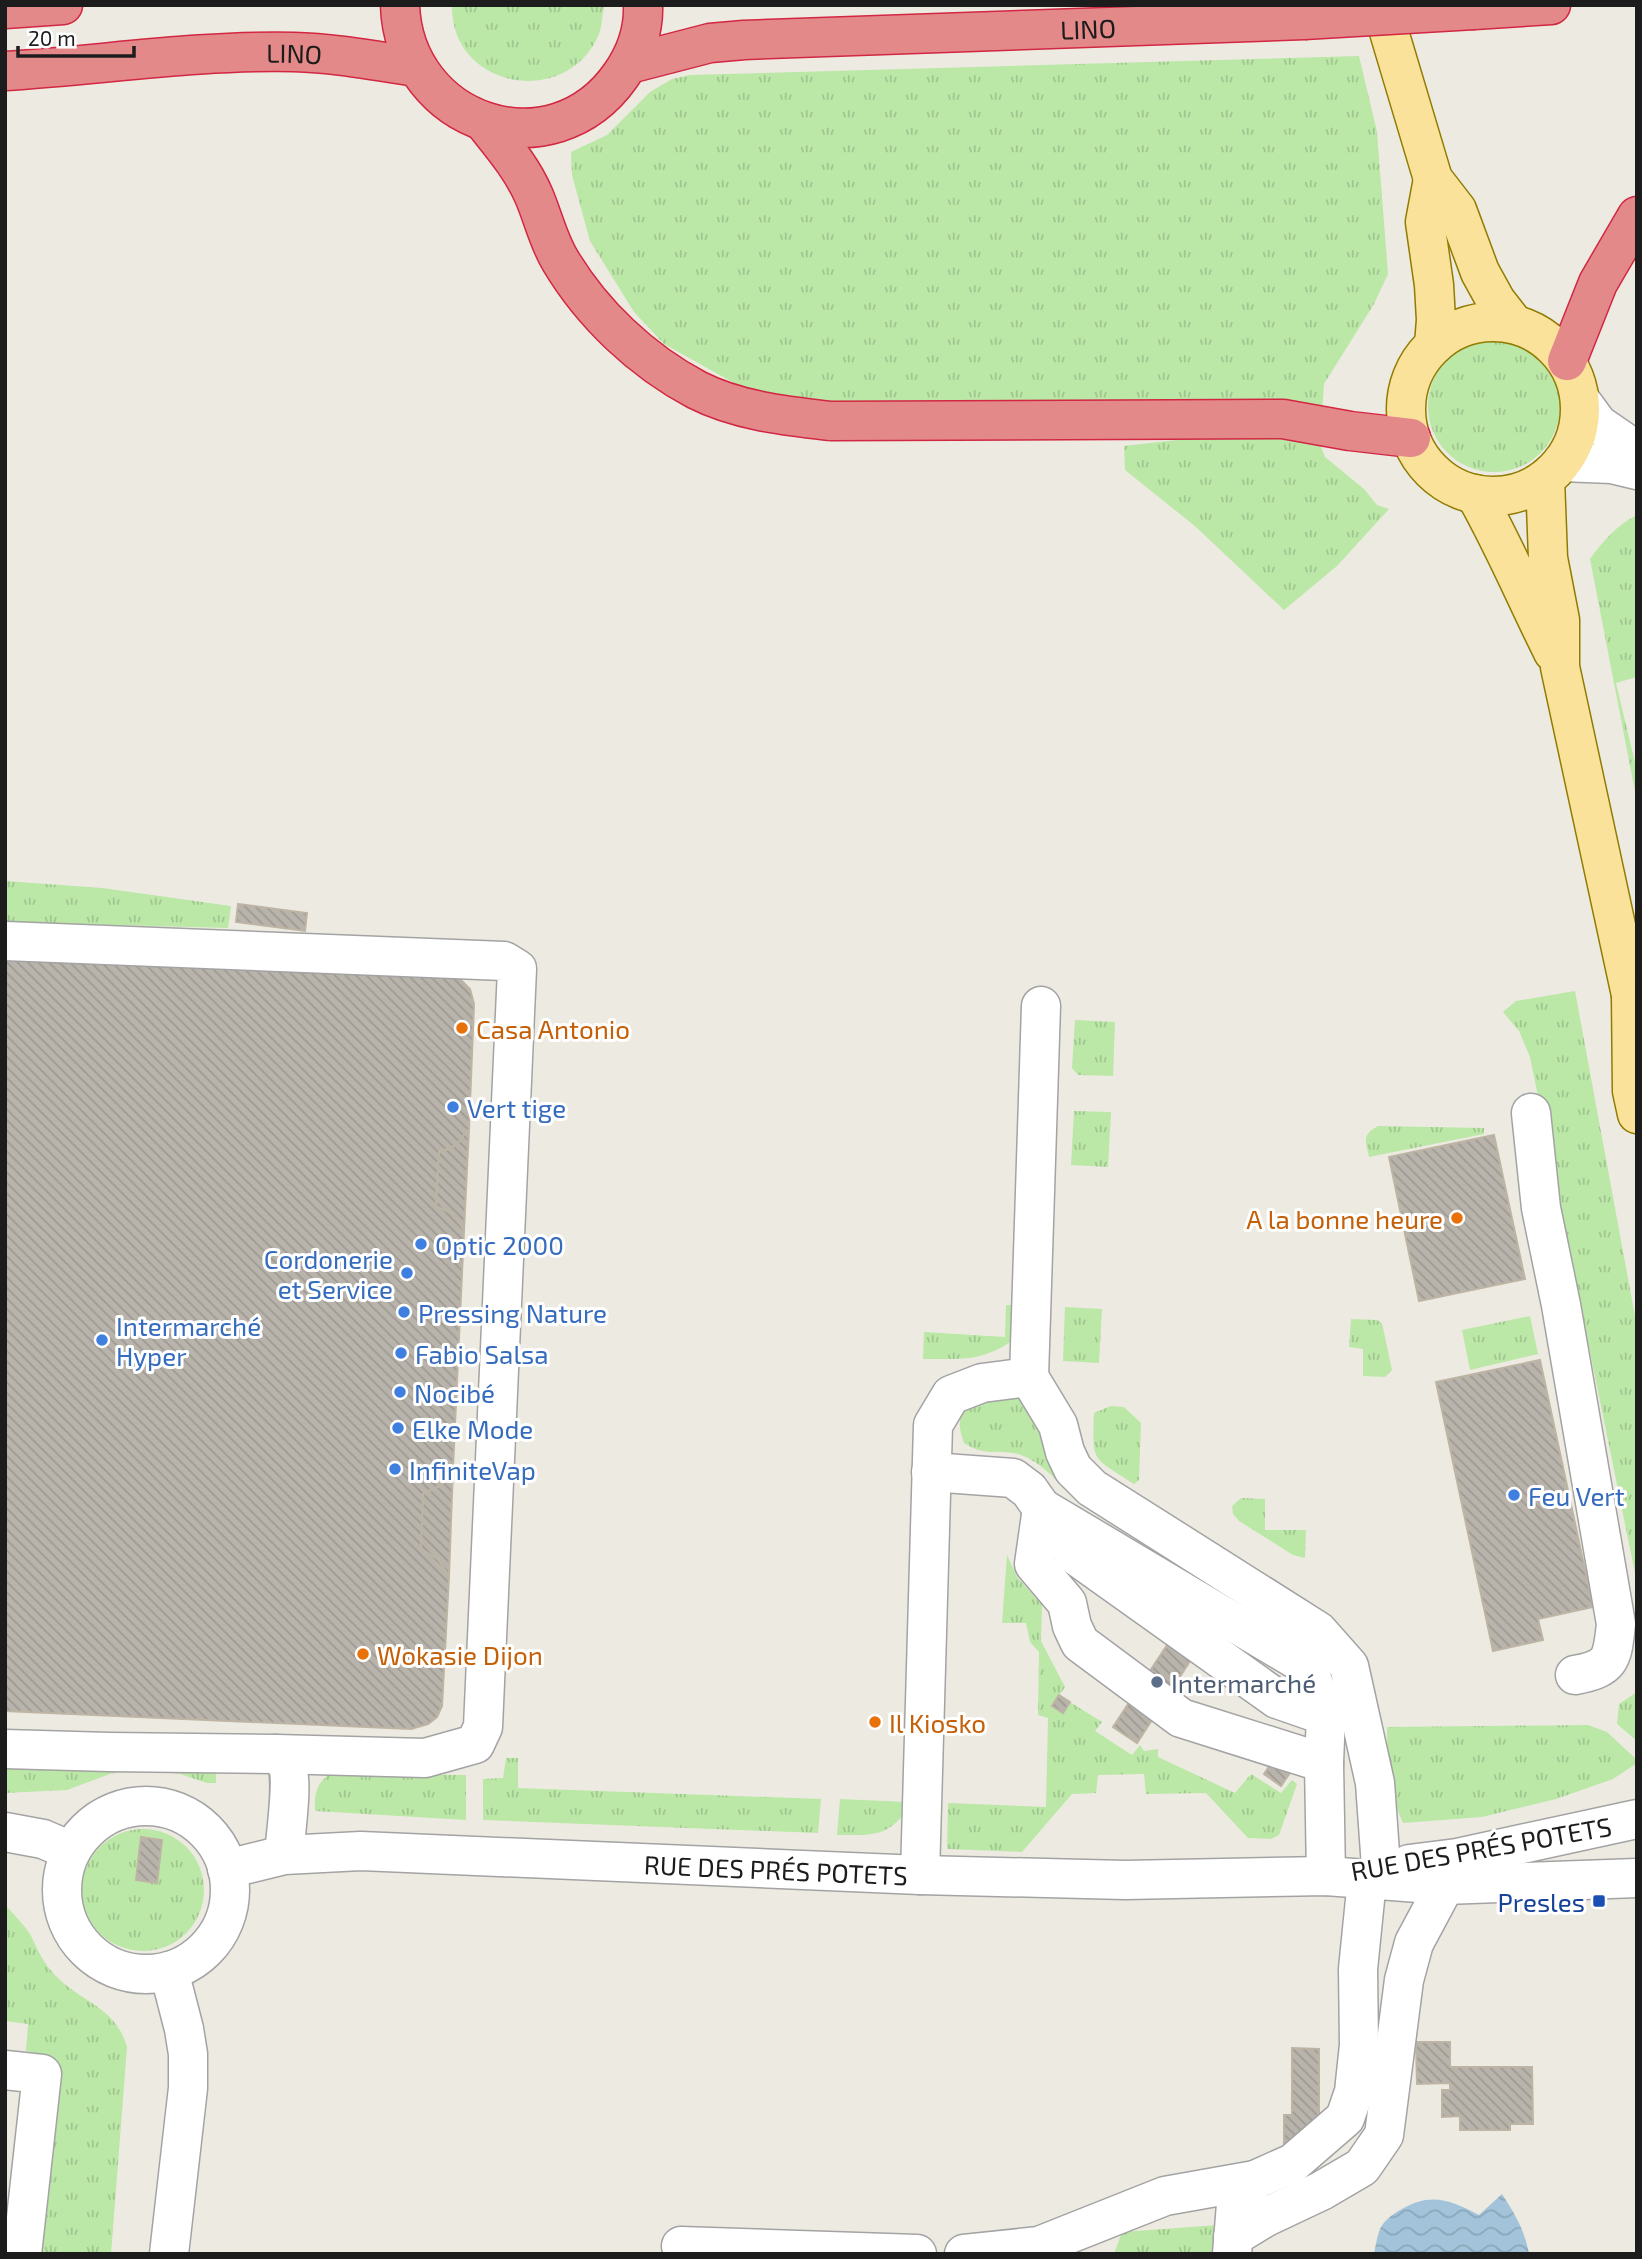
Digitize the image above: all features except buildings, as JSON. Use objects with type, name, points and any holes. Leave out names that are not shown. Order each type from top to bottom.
[{"type":"highway","points":[[5,9],[63,5]]},
{"type":"highway","points":[[400,5],[406,46],[416,67],[438,95],[467,115],[509,127],[534,127],[567,119],[599,100],[629,64],[642,28],[643,5]]},
{"type":"highway","name":"LINO","points":[[629,64],[697,46],[744,40],[1304,20],[1551,5]]},
{"type":"highway","name":"LINO","points":[[5,71],[153,57],[295,52],[345,56],[416,67]]},
{"type":"highway","points":[[484,121],[525,179],[560,260],[604,318],[630,344],[659,366],[699,391],[733,403],[791,417],[831,421],[1283,419],[1411,438]]},
{"type":"highway","points":[[1567,361],[1598,283],[1637,216]]},
{"type":"main road","points":[[1381,5],[1433,178],[1457,210],[1480,272],[1496,301],[1514,324]]},
{"type":"main road","points":[[1433,178],[1425,222],[1434,285],[1434,345]]},
{"type":"main road","points":[[1492,322],[1514,324],[1535,332],[1553,345],[1567,361],[1576,380],[1581,401],[1580,421],[1574,442],[1554,471],[1519,492],[1497,496],[1475,494],[1448,483],[1426,464],[1411,438],[1407,398],[1412,378],[1421,360],[1434,345],[1451,333],[1470,325],[1492,322]]},
{"type":"main road","points":[[1554,471],[1548,558],[1560,620],[1560,667],[1634,1004],[1632,1091],[1637,1114]]},
{"type":"main road","points":[[1475,494],[1495,529],[1510,566],[1560,667]]},
{"type":"street","points":[[1581,401],[1598,424],[1637,451]]},
{"type":"street","points":[[1554,471],[1585,462],[1612,464],[1637,470]]},
{"type":"street","points":[[5,941],[504,961],[517,969],[483,1727],[475,1744],[425,1758],[5,1749]]},
{"type":"street","points":[[964,2254],[1039,2246],[1165,2196],[1255,2180],[1293,2163],[1345,2118],[1354,2092],[1359,2045],[1358,1969],[1374,1874],[1375,1783],[1349,1666],[1318,1631],[1093,1488],[1073,1469],[1058,1426],[1029,1377],[1041,1006]]},
{"type":"street","points":[[1531,1113],[1541,1208],[1561,1305],[1616,1624],[1612,1657],[1597,1669],[1575,1675]]},
{"type":"street","points":[[920,1875],[933,1426],[951,1395],[982,1383],[1029,1377]]},
{"type":"street","points":[[931,1472],[1013,1478],[1029,1490],[1075,1555],[1277,1699],[1326,1716],[1326,1877]]},
{"type":"street","points":[[1042,1508],[1034,1564],[1067,1603],[1072,1626],[1080,1643],[1181,1718],[1324,1763]]},
{"type":"street","points":[[276,1754],[284,1761],[288,1770],[284,1855]]},
{"type":"street","points":[[149,1807],[175,1812],[198,1825],[216,1845],[227,1869],[229,1905],[215,1937],[191,1961],[169,1971],[140,1974],[103,1963],[80,1943],[66,1918],[62,1879],[71,1851],[78,1840],[98,1821],[122,1810],[149,1807]]},
{"type":"street","name":"RUE DES PRÉS POTETS","points":[[227,1869],[284,1855],[361,1851],[920,1875],[1125,1880],[1326,1877],[1374,1874],[1637,1819]]},
{"type":"street","points":[[5,1832],[43,1839],[71,1851]]},
{"type":"street","name":"RUE DES PRÉS POTETS","points":[[1374,1874],[1445,1885],[1637,1878]]},
{"type":"street","points":[[1233,2245],[1266,2217],[1321,2191],[1362,2167],[1384,2135],[1404,1980],[1414,1943],[1445,1885]]},
{"type":"street","points":[[169,1971],[188,2054],[188,2088],[169,2254]]},
{"type":"street","points":[[5,2070],[42,2074],[22,2254]]},
{"type":"street","points":[[1233,2245],[1236,2204],[1255,2180]]},
{"type":"street","points":[[681,2246],[917,2254]]},
{"type":"green space","points":[[452,5],[604,5],[604,8],[599,34],[583,58],[562,73],[538,80],[513,79],[489,71],[470,56],[456,33]]},
{"type":"green space","points":[[1359,56],[1377,132],[1388,274],[1374,304],[1324,384],[1322,411],[849,404],[767,395],[734,383],[664,344],[634,312],[590,241],[572,175],[571,152],[607,135],[650,92],[672,79],[690,75]]},
{"type":"green space","points":[[1494,340],[1519,345],[1541,359],[1555,381],[1560,406],[1555,431],[1541,453],[1519,467],[1494,472],[1469,467],[1447,453],[1433,431],[1428,406],[1433,381],[1447,359],[1469,345]]},
{"type":"green space","points":[[1211,436],[1318,439],[1325,457],[1364,489],[1377,505],[1389,509],[1337,566],[1284,610],[1196,527],[1125,470],[1124,446]]},
{"type":"green space","points":[[1637,515],[1637,677],[1616,683],[1637,771],[1637,802],[1590,559],[1611,534]]},
{"type":"green space","points":[[5,881],[102,888],[231,906],[228,928],[5,922]]},
{"type":"green space","points":[[1575,991],[1637,1327],[1637,1583],[1530,1057],[1519,1031],[1503,1012],[1516,1001]]},
{"type":"green space","points":[[1075,1020],[1115,1022],[1113,1076],[1078,1075],[1072,1068]]},
{"type":"green space","points":[[1074,1111],[1111,1112],[1108,1167],[1071,1165]]},
{"type":"green space","points":[[1378,1126],[1484,1128],[1484,1134],[1369,1157],[1367,1136]]},
{"type":"green space","points":[[1006,1305],[1019,1305],[1017,1337],[1005,1345],[973,1357],[923,1359],[924,1332],[1005,1337]]},
{"type":"green space","points":[[1065,1307],[1102,1309],[1099,1363],[1063,1361]]},
{"type":"green space","points":[[1530,1316],[1538,1354],[1470,1370],[1462,1330]]},
{"type":"green space","points":[[1351,1319],[1377,1320],[1382,1323],[1392,1370],[1385,1377],[1363,1376],[1363,1349],[1349,1347]]},
{"type":"green space","points":[[985,1395],[1037,1397],[1077,1499],[1031,1460],[1013,1453],[983,1451],[964,1443],[960,1426],[962,1414]]},
{"type":"green space","points":[[1111,1406],[1124,1407],[1141,1423],[1139,1480],[1134,1484],[1102,1463],[1095,1450],[1094,1413]]},
{"type":"green space","points":[[1241,1498],[1265,1499],[1265,1530],[1306,1530],[1305,1558],[1293,1555],[1239,1521],[1233,1514],[1232,1506]]},
{"type":"green space","points":[[1007,1555],[1017,1577],[1042,1605],[1041,1641],[1065,1687],[1052,1706],[1063,1713],[1070,1702],[1102,1722],[1095,1731],[1132,1755],[1140,1745],[1144,1751],[1158,1749],[1158,1757],[1235,1793],[1251,1774],[1281,1793],[1292,1780],[1297,1784],[1279,1835],[1271,1839],[1248,1838],[1206,1793],[1146,1794],[1144,1774],[1098,1775],[1096,1793],[1072,1794],[1022,1852],[947,1849],[948,1803],[1046,1807],[1048,1718],[1038,1715],[1039,1652],[1030,1642],[1026,1623],[1002,1623]]},
{"type":"green space","points":[[1637,1692],[1637,1741],[1617,1724],[1619,1704]]},
{"type":"green space","points":[[1588,1725],[1607,1732],[1637,1763],[1613,1779],[1556,1799],[1482,1817],[1403,1823],[1390,1776],[1387,1727]]},
{"type":"green space","points":[[506,1758],[518,1758],[518,1788],[821,1799],[818,1833],[483,1820],[483,1779],[503,1778]]},
{"type":"green space","points":[[5,1759],[216,1772],[216,1783],[207,1783],[180,1774],[129,1770],[67,1790],[5,1793]]},
{"type":"green space","points":[[329,1774],[466,1775],[466,1820],[315,1811],[317,1790]]},
{"type":"green space","points":[[840,1799],[906,1802],[909,1808],[893,1825],[878,1833],[837,1835]]},
{"type":"green space","points":[[143,1829],[167,1833],[186,1847],[200,1866],[204,1890],[200,1914],[186,1933],[167,1947],[143,1951],[119,1947],[100,1933],[86,1914],[82,1890],[86,1866],[100,1847],[119,1833]]},
{"type":"green space","points":[[5,1905],[30,1934],[51,1971],[107,2014],[122,2034],[127,2047],[111,2254],[39,2254],[44,2055],[26,2051],[28,2024],[5,2021]]},
{"type":"green space","points":[[1218,2225],[1217,2254],[1114,2254],[1122,2232]]},
{"type":"water","points":[[1502,2194],[1519,2223],[1529,2254],[1374,2254],[1378,2233],[1383,2224],[1412,2204],[1432,2199],[1441,2200],[1479,2215]]},
{"type":"place","name":"Casa Antonio","points":[[462,1028]]},
{"type":"place","name":"Vert tige","points":[[453,1107]]},
{"type":"place","name":"A la bonne heure","points":[[1457,1218]]},
{"type":"place","name":"Optic 2000","points":[[421,1244]]},
{"type":"place","name":"Cordonerie et Service","points":[[407,1273]]},
{"type":"place","name":"Pressing Nature","points":[[404,1312]]},
{"type":"place","name":"Intermarché Hyper","points":[[102,1340]]},
{"type":"place","name":"Fabio Salsa","points":[[401,1353]]},
{"type":"place","name":"Nocibé","points":[[400,1392]]},
{"type":"place","name":"Elke Mode","points":[[398,1428]]},
{"type":"place","name":"InfiniteVap","points":[[395,1469]]},
{"type":"place","name":"Feu Vert","points":[[1514,1495]]},
{"type":"place","name":"Wokasie Dijon","points":[[363,1654]]},
{"type":"place","name":"Intermarché","points":[[1157,1682]]},
{"type":"place","name":"Il Kiosko","points":[[875,1722]]},
{"type":"place","name":"Presles","points":[[1599,1901]]}]
